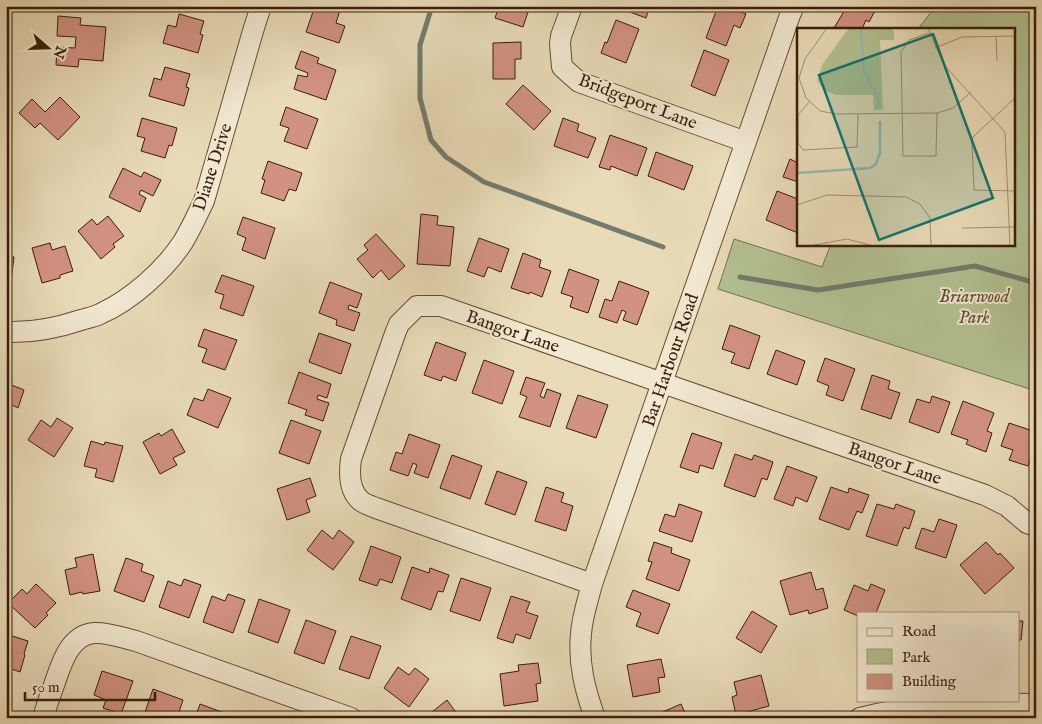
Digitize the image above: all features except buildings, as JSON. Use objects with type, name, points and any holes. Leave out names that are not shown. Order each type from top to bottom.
[{"type":"street","name":"Diane Drive","points":[[6,332],[20,333],[64,326],[99,314],[135,292],[156,274],[174,253],[192,227],[204,201],[261,6]]},
{"type":"street","name":"Bridgeport Lane","points":[[572,6],[561,36],[562,67],[579,82],[746,142]]},
{"type":"street","name":"Bar Harbour Road","points":[[595,718],[584,684],[580,650],[581,632],[592,584],[794,6]]},
{"type":"street","name":"Bangor Lane","points":[[592,584],[376,508],[362,502],[353,491],[350,466],[354,450],[399,324],[417,306],[440,306],[985,495],[1007,506],[1027,523],[1036,526]]},
{"type":"street","points":[[42,718],[62,660],[67,651],[76,641],[85,635],[94,633],[136,641],[351,718]]},
{"type":"street","points":[[860,718],[928,706],[957,711],[1036,704]]},
{"type":"green space","name":"Briarwood Park","points":[[936,6],[1036,6],[1036,391],[718,289],[734,239],[822,267],[831,245],[1014,245],[1014,28],[919,28]]},
{"type":"waterway","points":[[432,6],[420,45],[420,98],[431,140],[446,157],[484,182],[663,247]]},
{"type":"waterway","points":[[740,277],[818,290],[975,266],[1036,283]]}]
